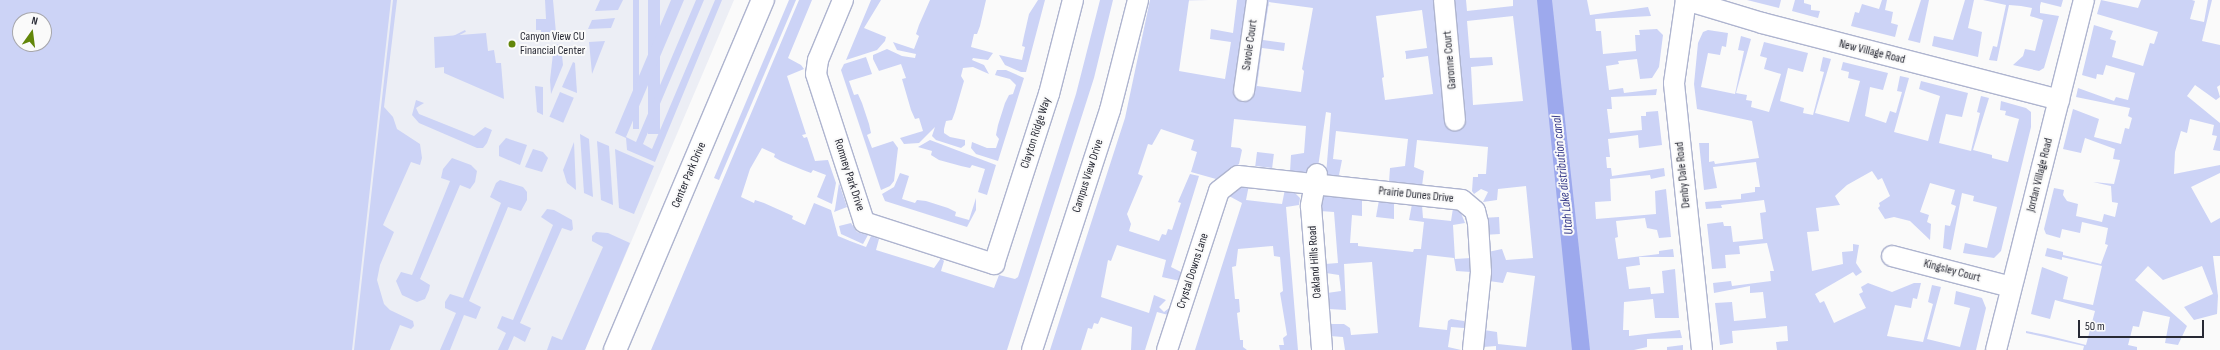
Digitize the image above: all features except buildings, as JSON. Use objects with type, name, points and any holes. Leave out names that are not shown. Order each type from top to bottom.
[{"type":"street","name":"Center Park Drive","points":[[615,350],[763,0]]},
{"type":"street","name":"Romney Park Drive","points":[[843,0],[818,60],[816,74],[864,222],[994,264]]},
{"type":"street","name":"Clayton Ridge Way","points":[[994,264],[1053,81],[1073,0]]},
{"type":"street","name":"Campus View Drive","points":[[1032,350],[1110,110],[1138,0]]},
{"type":"street","name":"Savoie Court","points":[[1244,91],[1257,0]]},
{"type":"street","name":"Garonne Court","points":[[1444,0],[1455,120]]},
{"type":"street","name":"New Village Road","points":[[1686,0],[1762,24],[2059,100]]},
{"type":"street","name":"Denby Dale Road","points":[[1686,0],[1674,83],[1702,350]]},
{"type":"street","name":"Jordan Village Road","points":[[1996,350],[2084,0]]},
{"type":"street","name":"Prairie Dunes Drive","points":[[1219,191],[1238,176],[1316,179],[1462,200],[1475,211],[1481,272],[1473,350]]},
{"type":"street","name":"Oakland Hills Road","points":[[1316,179],[1311,206],[1322,350]]},
{"type":"street","name":"Crystal Downs Lane","points":[[1167,350],[1219,191]]},
{"type":"street","name":"Kingsley Court","points":[[1892,256],[2011,287]]},
{"type":"shaded area","points":[[0,0],[734,0],[585,350],[0,350]]},
{"type":"shaded area","points":[[0,0],[391,0],[352,350],[0,350]]},
{"type":"shaded area","points":[[393,0],[397,0],[384,107],[393,117],[397,129],[420,144],[422,158],[420,165],[411,162],[383,225],[394,232],[380,265],[377,280],[384,304],[390,310],[413,321],[414,326],[411,329],[400,325],[390,350],[354,350]]},
{"type":"shaded area","points":[[545,0],[553,0],[556,33],[541,33],[541,30],[536,30],[536,19],[546,19]]},
{"type":"shaded area","points":[[600,0],[623,0],[618,10],[595,11]]},
{"type":"shaded area","points":[[633,0],[639,0],[639,129],[633,129]]},
{"type":"shaded area","points":[[648,0],[660,0],[660,134],[648,134]]},
{"type":"shaded area","points":[[671,0],[684,0],[626,137],[636,142],[696,0],[704,0],[643,144],[652,149],[715,0],[722,0],[655,162],[627,150],[626,138],[615,133]]},
{"type":"shaded area","points":[[789,0],[796,0],[719,180],[714,178]]},
{"type":"shaded area","points":[[799,0],[812,0],[788,58],[801,65],[804,69],[787,76],[806,134],[802,135],[804,138],[807,137],[815,161],[828,160],[836,183],[832,204],[817,197],[826,175],[813,170],[811,173],[781,161],[774,157],[775,154],[762,148],[750,169],[741,197],[754,203],[755,200],[764,203],[793,216],[792,219],[805,225],[814,203],[831,210],[838,236],[866,247],[871,236],[879,239],[876,250],[934,268],[941,258],[944,261],[941,271],[994,288],[999,275],[1015,279],[1018,277],[1076,94],[1100,0],[1113,0],[1094,78],[1007,350],[651,350]]},
{"type":"shaded area","points":[[871,0],[881,0],[864,28],[886,37],[885,41],[877,50],[846,60]]},
{"type":"shaded area","points":[[930,0],[986,0],[980,26],[977,34],[974,34],[971,47],[993,53],[988,60],[973,58],[972,60],[984,65],[989,74],[973,67],[963,68],[961,76],[964,81],[955,112],[952,120],[946,121],[944,129],[944,133],[950,137],[965,140],[965,145],[961,148],[936,140],[932,136],[935,127],[919,143],[904,144],[900,138],[923,131],[919,118],[915,119],[911,110],[902,79],[906,78],[901,64],[879,71],[873,59],[873,55],[887,49],[902,56],[915,58],[916,54],[897,50],[893,42],[914,49],[919,36],[916,34]]},
{"type":"shaded area","points":[[1038,0],[1045,0],[1026,72],[1021,72],[1005,65],[999,55],[1022,60],[1025,47],[1022,46],[1029,14]]},
{"type":"shaded area","points":[[1150,0],[1189,0],[1179,71],[1225,79],[1231,42],[1210,39],[1211,29],[1233,33],[1237,0],[1466,0],[1467,11],[1513,6],[1513,0],[1587,0],[1590,15],[1648,7],[1651,16],[1595,19],[1596,31],[1601,31],[1603,54],[1636,51],[1635,35],[1640,35],[1639,30],[1657,29],[1663,35],[1659,67],[1652,78],[1640,79],[1637,59],[1618,61],[1619,64],[1606,66],[1609,90],[1623,88],[1624,93],[1657,89],[1656,95],[1611,97],[1612,109],[1607,109],[1610,133],[1642,130],[1641,116],[1646,116],[1646,112],[1658,111],[1662,145],[1639,148],[1638,135],[1608,139],[1610,157],[1606,157],[1607,168],[1611,168],[1612,176],[1664,168],[1665,176],[1651,179],[1650,175],[1610,179],[1611,201],[1595,202],[1596,219],[1656,214],[1655,191],[1666,189],[1671,237],[1659,238],[1657,230],[1647,228],[1645,218],[1616,221],[1618,237],[1615,238],[1618,259],[1659,254],[1659,251],[1673,249],[1674,257],[1639,257],[1640,265],[1626,267],[1629,289],[1650,287],[1651,294],[1664,293],[1662,271],[1675,269],[1679,318],[1655,318],[1653,299],[1624,302],[1623,330],[1629,330],[1629,336],[1680,330],[1682,338],[1647,339],[1647,347],[1634,350],[1496,350],[1496,346],[1483,347],[1484,330],[1497,332],[1498,344],[1526,347],[1535,276],[1507,272],[1503,283],[1489,281],[1488,252],[1502,249],[1506,260],[1533,258],[1526,186],[1498,189],[1497,200],[1483,202],[1488,192],[1481,189],[1474,194],[1472,191],[1473,177],[1478,177],[1478,174],[1486,174],[1488,147],[1417,140],[1414,167],[1424,171],[1422,186],[1389,182],[1390,168],[1405,166],[1408,139],[1336,131],[1333,159],[1342,160],[1339,175],[1326,175],[1331,113],[1326,112],[1317,174],[1290,172],[1291,155],[1304,153],[1306,126],[1234,119],[1231,147],[1240,148],[1242,150],[1239,164],[1216,179],[1191,172],[1197,152],[1191,150],[1194,140],[1161,129],[1152,145],[1148,144],[1138,174],[1143,176],[1127,214],[1131,224],[1129,231],[1159,241],[1162,234],[1166,235],[1168,229],[1172,230],[1181,203],[1178,202],[1190,174],[1199,176],[1171,267],[1183,273],[1180,281],[1162,277],[1166,260],[1117,245],[1111,261],[1108,260],[1101,297],[1149,313],[1154,295],[1166,300],[1159,307],[1164,312],[1173,305],[1172,316],[1157,312],[1145,350],[1131,350],[1132,327],[1101,317],[1098,324],[1094,323],[1092,329],[1088,328],[1081,350],[1050,350],[1125,118]],"holes":[[[1269,2],[1313,8],[1302,69],[1304,71],[1301,92],[1257,86],[1262,48],[1284,51],[1285,43],[1263,40]],[[1422,10],[1427,48],[1405,51],[1406,59],[1428,56],[1433,94],[1385,100],[1382,78],[1384,77],[1376,16]],[[1513,16],[1523,101],[1473,105],[1471,67],[1493,65],[1492,57],[1470,58],[1467,21]]]},
{"type":"shaded area","points":[[1747,0],[1781,0],[1779,8]]},
{"type":"shaded area","points":[[1795,0],[1804,0],[1804,3],[1811,5],[1811,10],[1820,11],[1818,18],[1792,11]]},
{"type":"shaded area","points":[[1882,0],[1887,0],[1885,10],[1893,12],[1891,23],[1898,25],[1895,37],[1851,26],[1855,12],[1859,13],[1862,4],[1879,9]]},
{"type":"shaded area","points":[[1921,0],[1929,0],[1920,43],[1908,40]]},
{"type":"shaded area","points":[[1965,0],[1974,0],[1968,28],[1982,32],[1978,57],[1932,46],[1934,36],[1953,40]]},
{"type":"shaded area","points":[[1983,0],[2063,0],[2061,7],[2041,2],[2040,13],[2059,16],[2044,68],[2039,71],[2013,65],[2023,56],[2025,49],[2035,51],[2043,20],[2030,16],[2032,8],[2021,6],[2009,5],[1997,61],[1989,60],[1993,46],[1997,47],[2006,5]]},
{"type":"shaded area","points":[[2101,0],[2138,8],[2141,0],[2192,0],[2195,1],[2190,19],[2204,22],[2208,0],[2212,0],[2202,41],[2220,45],[2220,85],[2217,87],[2220,97],[2216,100],[2195,85],[2187,96],[2220,123],[2220,151],[2213,150],[2217,136],[2212,135],[2214,125],[2190,119],[2187,133],[2181,131],[2175,152],[2174,174],[2220,165],[2220,173],[2191,187],[2211,223],[2220,218],[2220,256],[2213,256],[2218,296],[2217,314],[2194,320],[2184,307],[2213,294],[2202,266],[2163,280],[2148,266],[2135,280],[2187,326],[2178,345],[2165,343],[2170,317],[2143,311],[2139,327],[2133,326],[2128,345],[2137,347],[2137,350],[2083,350],[2084,346],[2026,333],[2026,331],[2086,345],[2095,311],[2055,300],[2050,319],[2031,314],[2042,267],[2068,277],[2063,299],[2093,305],[2102,266],[2062,257],[2062,260],[2045,256],[2047,248],[2063,252],[2063,255],[2101,264],[2108,245],[2105,244],[2108,228],[2082,222],[2080,233],[2062,229],[2060,238],[2046,234],[2044,229],[2054,188],[2064,190],[2063,195],[2067,201],[2078,204],[2076,216],[2102,222],[2104,214],[2115,217],[2118,203],[2112,202],[2111,186],[2093,182],[2114,184],[2120,160],[2113,159],[2115,149],[2085,138],[2081,153],[2063,149],[2073,109],[2099,119],[2094,137],[2121,144],[2125,128],[2129,129],[2132,118],[2128,116],[2130,108],[2076,97],[2078,88],[2114,101],[2116,97],[2128,100],[2135,73],[2106,65],[2103,75],[2097,74],[2096,79],[2082,75],[2094,25],[2113,31],[2110,39],[2116,41],[2112,57],[2143,66],[2150,43],[2154,44],[2158,32],[2097,14]]},
{"type":"shaded area","points":[[615,18],[611,28],[588,29],[592,20]]},
{"type":"shaded area","points":[[465,30],[466,32],[437,46],[436,45]]},
{"type":"shaded area","points":[[1708,30],[1728,33],[1726,47],[1722,46],[1720,55],[1708,53],[1701,87],[1735,94],[1744,51],[1738,50],[1741,36],[1751,39],[1736,93],[1747,95],[1746,100],[1752,101],[1751,107],[1769,112],[1781,74],[1764,69],[1767,58],[1760,56],[1764,42],[1808,53],[1803,72],[1788,68],[1780,101],[1804,108],[1803,113],[1813,115],[1824,72],[1820,71],[1823,57],[1831,59],[1815,113],[1849,122],[1860,81],[1848,78],[1849,72],[1841,70],[1843,62],[1888,73],[1883,90],[1870,87],[1865,116],[1886,123],[1890,111],[1896,113],[1902,92],[1897,91],[1900,76],[1909,78],[1894,132],[1928,141],[1940,96],[1919,89],[1921,81],[1968,93],[1962,117],[1946,114],[1939,143],[1971,151],[1980,113],[1977,112],[1981,96],[1989,98],[1973,150],[1992,155],[1992,158],[2008,162],[2019,119],[2005,115],[2006,111],[2000,110],[2001,101],[2026,108],[2031,112],[2031,127],[2001,251],[1994,258],[1963,253],[1965,243],[1987,248],[1997,207],[1973,201],[1974,196],[1962,193],[1951,250],[1943,248],[1945,225],[1950,226],[1956,206],[1951,204],[1955,190],[1930,183],[1920,212],[1929,215],[1927,222],[1931,224],[1930,240],[1910,221],[1894,217],[1885,219],[1878,208],[1880,206],[1879,203],[1890,196],[1882,178],[1878,180],[1872,171],[1847,185],[1835,196],[1840,205],[1816,208],[1819,231],[1807,232],[1812,271],[1843,264],[1842,252],[1853,251],[1853,244],[1859,245],[1856,263],[1862,272],[1856,276],[1853,272],[1815,294],[1820,303],[1824,301],[1834,323],[1866,308],[1859,294],[1863,292],[1861,287],[1868,283],[1892,292],[1914,283],[1921,283],[1917,299],[1913,298],[1911,308],[1895,305],[1887,336],[1923,342],[1933,304],[1928,302],[1932,285],[1941,287],[1927,339],[1960,347],[1970,308],[1954,304],[1956,291],[1982,298],[1986,308],[1976,350],[1777,350],[1776,342],[1788,341],[1787,326],[1732,331],[1733,343],[1720,345],[1715,303],[1732,302],[1734,321],[1766,318],[1763,292],[1750,293],[1750,286],[1714,293],[1713,283],[1731,281],[1732,286],[1771,281],[1770,271],[1774,271],[1767,243],[1739,246],[1740,254],[1725,255],[1726,268],[1712,269],[1707,224],[1723,222],[1724,226],[1731,226],[1733,242],[1763,239],[1760,213],[1766,212],[1764,200],[1721,205],[1722,208],[1706,209],[1705,202],[1741,199],[1741,194],[1755,192],[1755,187],[1760,187],[1756,162],[1713,167],[1717,188],[1704,190],[1699,143],[1709,143],[1709,162],[1714,161],[1715,164],[1759,158],[1752,121],[1697,109],[1694,84],[1698,43],[1703,32]]},
{"type":"shaded area","points":[[486,33],[488,51],[494,50],[496,63],[501,63],[504,99],[444,73],[444,67],[435,68],[434,37]]},
{"type":"shaded area","points":[[605,41],[592,74],[589,42]]},
{"type":"shaded area","points":[[561,44],[563,65],[551,94],[550,80],[554,45]]},
{"type":"shaded area","points":[[866,57],[872,74],[849,81],[854,95],[858,94],[869,124],[871,133],[867,135],[872,148],[893,141],[898,148],[894,181],[890,186],[881,190],[841,70],[844,64]]},
{"type":"shaded area","points":[[573,62],[575,63],[577,93],[562,87]]},
{"type":"shaded area","points":[[997,70],[1006,70],[1024,78],[998,161],[976,154],[971,148],[972,142],[987,148],[996,148],[999,139],[996,135],[998,125],[1005,103],[1009,95],[1013,94],[1016,85],[1010,79],[995,75]]},
{"type":"shaded area","points":[[535,86],[543,87],[543,115],[537,112]]},
{"type":"shaded area","points":[[560,92],[574,98],[563,123],[549,117]]},
{"type":"shaded area","points":[[416,100],[424,103],[416,108],[419,114],[474,136],[485,127],[492,130],[487,143],[483,148],[477,148],[419,123],[412,115]]},
{"type":"shaded area","points":[[580,134],[589,139],[593,197],[584,193]]},
{"type":"shaded area","points":[[506,138],[527,145],[520,165],[499,156],[499,146]]},
{"type":"shaded area","points":[[930,140],[996,165],[987,195],[978,192],[985,169],[972,165],[970,168],[939,160],[931,155],[932,151],[918,147]]},
{"type":"shaded area","points":[[597,141],[609,146],[613,205],[601,200]]},
{"type":"shaded area","points":[[574,142],[576,190],[567,183],[563,170]]},
{"type":"shaded area","points":[[533,149],[543,152],[548,158],[542,172],[525,167]]},
{"type":"shaded area","points":[[615,149],[654,166],[634,214],[619,208]]},
{"type":"shaded area","points":[[1257,152],[1274,154],[1272,168],[1255,166]]},
{"type":"shaded area","points":[[452,158],[471,165],[477,171],[475,182],[470,189],[460,185],[420,279],[430,285],[429,290],[425,299],[417,302],[402,295],[396,281],[401,272],[412,275],[450,181],[441,178],[443,169]]},
{"type":"shaded area","points":[[900,173],[909,176],[902,199],[915,203],[917,200],[926,201],[948,208],[956,212],[955,216],[969,220],[976,198],[976,210],[967,227],[885,201],[882,194],[894,187]]},
{"type":"shaded area","points":[[500,180],[523,187],[527,192],[527,200],[521,211],[508,207],[469,301],[481,307],[476,319],[464,315],[450,350],[440,350],[456,313],[445,308],[445,302],[450,294],[463,298],[501,203],[490,197],[496,183]]},
{"type":"shaded area","points":[[839,183],[847,207],[834,212],[835,209]]},
{"type":"shaded area","points":[[1239,185],[1249,185],[1246,200],[1282,204],[1285,189],[1293,191],[1300,198],[1299,205],[1286,207],[1298,350],[1280,350],[1279,345],[1284,345],[1283,338],[1287,335],[1280,293],[1283,291],[1280,257],[1274,256],[1273,246],[1238,249],[1236,266],[1232,267],[1235,299],[1239,299],[1240,312],[1237,313],[1240,340],[1243,340],[1243,347],[1247,350],[1195,350],[1242,203],[1229,196]]},
{"type":"shaded area","points":[[1322,195],[1362,198],[1362,216],[1352,215],[1350,243],[1358,243],[1358,246],[1413,252],[1414,249],[1421,249],[1424,222],[1409,220],[1412,204],[1422,205],[1423,218],[1451,221],[1453,208],[1461,213],[1465,223],[1453,225],[1455,259],[1471,258],[1471,272],[1456,271],[1454,258],[1427,255],[1419,327],[1447,330],[1448,321],[1451,319],[1464,321],[1464,328],[1451,327],[1448,347],[1461,350],[1345,350],[1343,337],[1330,336],[1331,324],[1344,324],[1350,328],[1351,335],[1378,333],[1372,262],[1344,264],[1346,310],[1329,309],[1327,293],[1341,291],[1339,275],[1326,273],[1325,264],[1338,263],[1334,212],[1320,211]]},
{"type":"shaded area","points":[[1379,200],[1394,202],[1394,219],[1376,217]]},
{"type":"shaded area","points":[[547,209],[554,210],[572,220],[573,229],[571,231],[562,228],[520,323],[531,328],[525,342],[514,336],[508,350],[498,350],[506,333],[497,328],[502,316],[513,320],[553,225],[541,217]]},
{"type":"shaded area","points":[[1499,217],[1500,234],[1487,235],[1486,218]]},
{"type":"shaded area","points":[[851,223],[857,232],[868,235],[863,244],[841,234],[839,226]]},
{"type":"shaded area","points":[[596,232],[608,233],[630,243],[585,350],[547,350],[552,336],[562,340],[603,247],[592,241],[592,236]]},
{"type":"shaded area","points":[[1683,345],[1683,350],[1667,350],[1667,347]]},
{"type":"water","name":"Utah Lake distribution canal","points":[[1537,0],[1552,0],[1590,350],[1572,350]]},
{"type":"place","name":"Canyon View CU Financial Center","points":[[512,44]]}]
